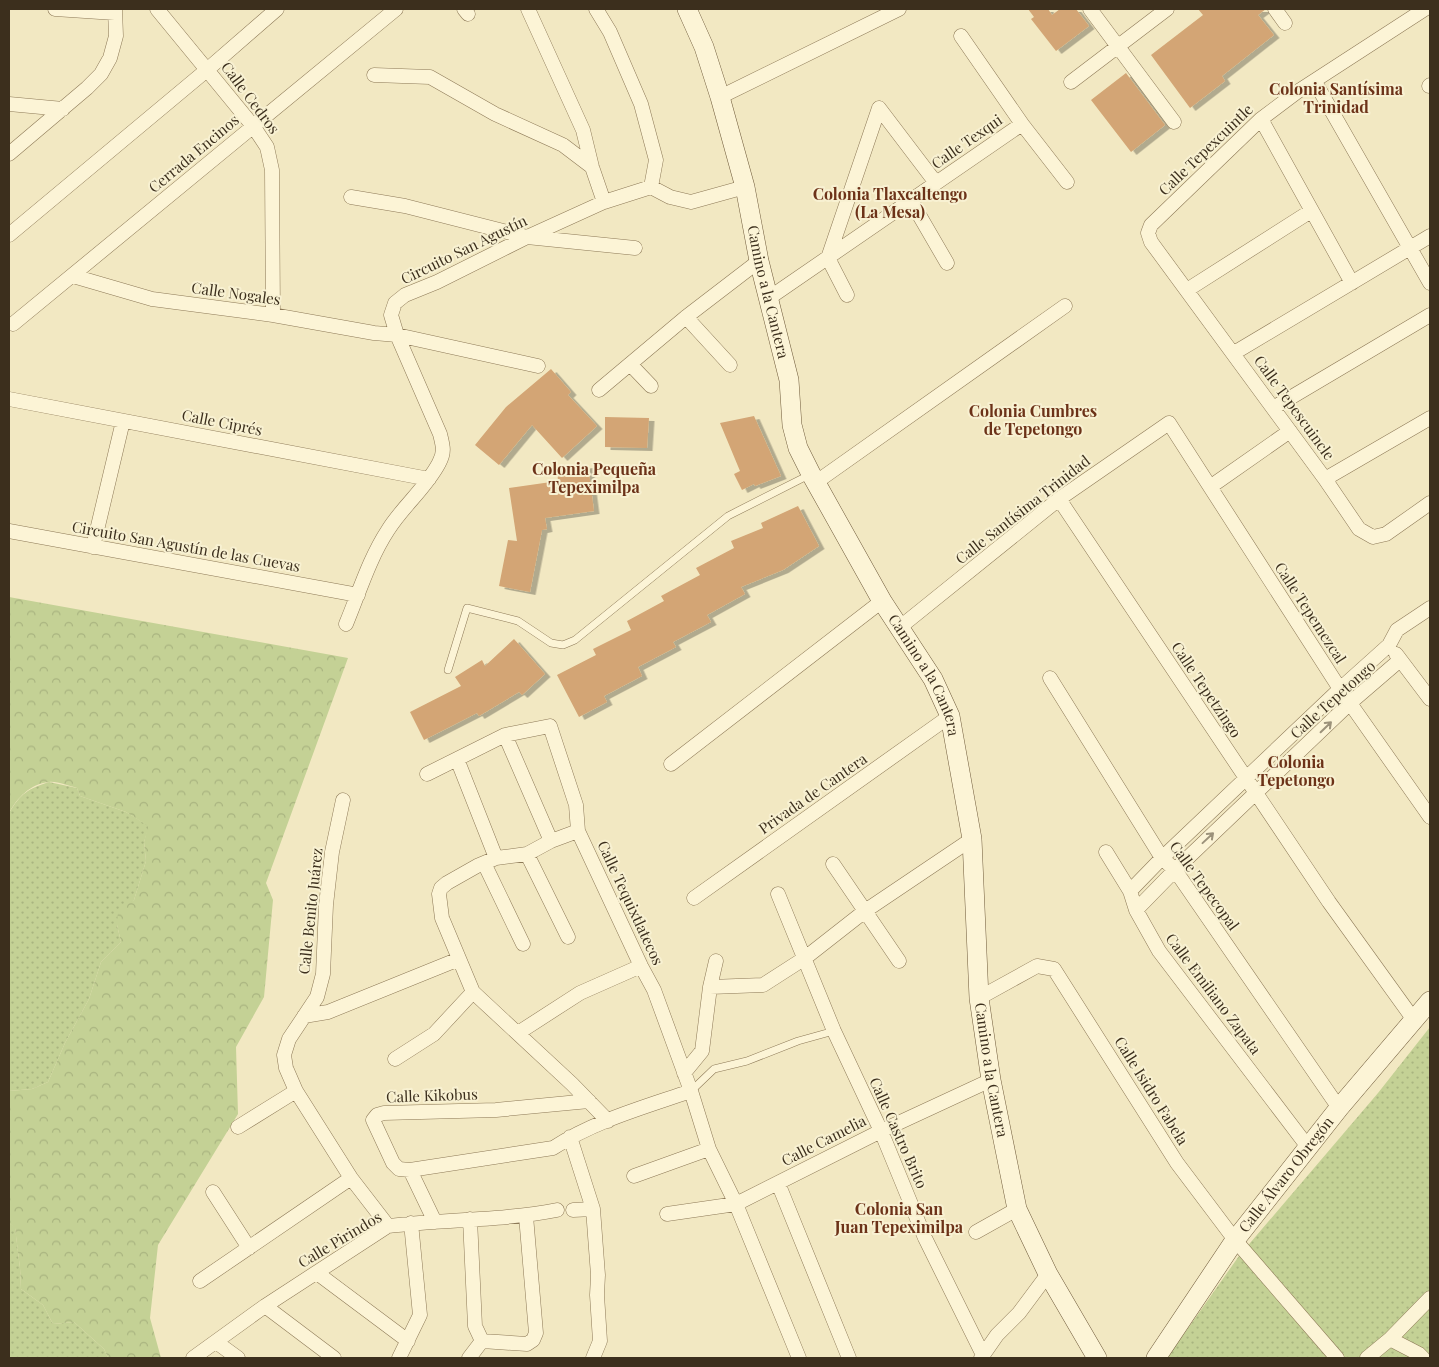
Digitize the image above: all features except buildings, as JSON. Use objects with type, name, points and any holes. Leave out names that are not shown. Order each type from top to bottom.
[{"type":"street","points":[[9,154],[87,88],[101,74],[110,58],[116,36],[115,11],[55,9]]},
{"type":"street","name":"Calle Cedros","points":[[157,9],[253,126],[266,148],[272,170],[274,315]]},
{"type":"street","points":[[9,236],[277,9]]},
{"type":"street","name":"Cerrada Encinos","points":[[13,324],[396,9]]},
{"type":"street","points":[[528,9],[584,130],[592,167],[604,202]]},
{"type":"street","points":[[596,9],[610,32],[642,104],[656,160],[651,187],[670,196],[691,202],[744,187]]},
{"type":"street","name":"Camino a la Cantera","points":[[687,9],[704,47],[720,97],[744,187],[759,261],[790,380],[792,425],[798,448],[882,601],[933,679],[950,716],[972,839],[979,998],[991,1080],[1017,1209],[1048,1274],[1097,1358]]},
{"type":"street","points":[[720,97],[877,13],[899,9]]},
{"type":"street","points":[[1090,9],[1174,122]]},
{"type":"street","points":[[1071,82],[1167,9]]},
{"type":"street","points":[[1275,9],[1285,24]]},
{"type":"street","name":"Calle Tepexcuintle","points":[[1151,242],[1148,233],[1152,225],[1261,119],[1297,92],[1425,9]]},
{"type":"street","name":"Calle Texqui","points":[[769,298],[1022,124],[961,36]]},
{"type":"street","points":[[374,75],[430,77],[495,114],[563,144],[592,167]]},
{"type":"street","points":[[1315,82],[1430,283]]},
{"type":"street","points":[[9,104],[63,109]]},
{"type":"street","points":[[847,295],[828,258],[879,108],[936,183]]},
{"type":"street","points":[[1261,119],[1352,283]]},
{"type":"street","points":[[1022,124],[1067,182]]},
{"type":"street","name":"Circuito San Agustín","points":[[346,624],[373,558],[388,530],[429,479],[440,462],[444,449],[440,434],[397,335],[391,315],[395,304],[405,295],[436,282],[527,237],[604,202],[651,187]]},
{"type":"street","points":[[351,197],[405,206],[527,237],[635,248]]},
{"type":"street","points":[[911,201],[947,263]]},
{"type":"street","points":[[1187,290],[1311,210]]},
{"type":"street","points":[[1234,353],[1430,236]]},
{"type":"street","name":"Calle Tepescuincle","points":[[1151,242],[1234,353],[1359,529],[1373,537],[1386,534],[1430,503]]},
{"type":"street","points":[[599,390],[686,317],[759,261]]},
{"type":"street","name":"Calle Nogales","points":[[73,276],[152,299],[274,315],[374,333],[397,335],[538,366]]},
{"type":"street","points":[[813,478],[1064,306]]},
{"type":"street","points":[[1273,408],[1430,314]]},
{"type":"street","points":[[686,317],[730,365]]},
{"type":"street","points":[[630,364],[651,386]]},
{"type":"street","name":"Calle Ciprés","points":[[9,399],[429,479]]},
{"type":"street","points":[[1325,479],[1430,418]]},
{"type":"street","points":[[94,547],[123,421]]},
{"type":"street","name":"Calle Tepemezcal","points":[[1169,423],[1340,689],[1430,816]]},
{"type":"street","name":"Calle Santísima Trinidad","points":[[900,628],[1059,499],[1169,423]]},
{"type":"street","points":[[1210,487],[1290,431]]},
{"type":"street","name":"Calle Tepetzingo","points":[[1059,499],[1329,902],[1414,1020]]},
{"type":"street","name":"Circuito San Agustín de las Cuevas","points":[[9,531],[358,595]]},
{"type":"street","points":[[671,764],[882,601]]},
{"type":"street","name":"Calle Tepetongo","points":[[1130,891],[1162,858],[1389,645],[1397,630],[1430,608]]},
{"type":"street","points":[[1389,645],[1430,699]]},
{"type":"street","name":"Calle Tepetongo","points":[[1136,910],[1175,870],[1350,703],[1400,660]]},
{"type":"street","name":"Calle Tepecopal","points":[[1050,678],[1162,858],[1175,870],[1339,1108]]},
{"type":"street","name":"Privada de Cantera","points":[[694,898],[950,716]]},
{"type":"street","name":"Calle Tequixtlatecos","points":[[505,735],[550,726],[576,805],[578,831],[640,966],[654,990],[691,1090],[709,1148],[736,1204],[799,1358]]},
{"type":"street","points":[[427,774],[505,735],[551,841]]},
{"type":"street","points":[[457,759],[490,860],[523,944]]},
{"type":"street","name":"Calle Benito Juárez","points":[[343,800],[332,852],[326,905],[323,974],[316,997],[289,1039],[284,1055],[286,1068],[296,1091],[351,1178],[388,1226]]},
{"type":"street","points":[[578,831],[551,841],[527,854],[490,860],[447,883],[441,888],[439,894],[442,918],[473,992],[608,1120]]},
{"type":"street","points":[[710,987],[763,984],[805,958],[865,911],[972,839]]},
{"type":"street","name":"Calle Emiliano Zapata","points":[[1106,852],[1130,891],[1136,910],[1158,951],[1308,1148]]},
{"type":"street","points":[[527,854],[568,937]]},
{"type":"street","points":[[834,864],[899,961]]},
{"type":"street","name":"Calle Castro Brito","points":[[778,894],[834,1031],[881,1131],[926,1238],[982,1357]]},
{"type":"street","points":[[304,1016],[328,1012],[459,959]]},
{"type":"street","points":[[684,1073],[702,1051],[710,987],[716,960]]},
{"type":"street","points":[[518,1033],[580,993],[640,966]]},
{"type":"street","name":"Calle Isidro Fabela","points":[[979,998],[1037,966],[1054,969],[1178,1163],[1236,1240],[1336,1358]]},
{"type":"street","points":[[395,1059],[434,1034],[473,992]]},
{"type":"street","name":"Calle Álvaro Obregón","points":[[1156,1358],[1236,1240],[1339,1108],[1430,1001]]},
{"type":"street","name":"Calle Camelia","points":[[667,1214],[736,1204],[881,1131],[991,1080]]},
{"type":"street","points":[[435,1222],[410,1170],[553,1148],[570,1137],[608,1120],[691,1090]]},
{"type":"street","points":[[238,1127],[296,1091]]},
{"type":"street","name":"Calle Kikobus","points":[[410,1170],[399,1169],[393,1163],[374,1120],[377,1115],[384,1113],[496,1110],[589,1101]]},
{"type":"street","points":[[570,1137],[593,1209],[598,1274],[597,1295],[600,1341],[593,1358]]},
{"type":"street","points":[[634,1176],[709,1148]]},
{"type":"street","points":[[200,1281],[351,1178]]},
{"type":"street","points":[[778,1183],[848,1358]]},
{"type":"street","points":[[213,1192],[249,1248]]},
{"type":"street","points":[[573,1210],[593,1209]]},
{"type":"street","points":[[976,1232],[1017,1209]]},
{"type":"street","name":"Calle Pirindos","points":[[193,1358],[265,1306],[388,1226],[526,1216],[557,1210]]},
{"type":"street","points":[[482,1341],[527,1344],[533,1340],[536,1333],[526,1216]]},
{"type":"street","points":[[470,1219],[475,1326],[482,1341]]},
{"type":"street","points":[[399,1358],[420,1315],[411,1223]]},
{"type":"street","points":[[317,1272],[408,1341]]},
{"type":"street","points":[[982,1357],[998,1335],[1019,1313],[1048,1274]]},
{"type":"street","points":[[1367,1358],[1390,1339],[1430,1298]]},
{"type":"street","points":[[265,1306],[334,1358]]},
{"type":"street","points":[[1390,1339],[1423,1358]]},
{"type":"street","points":[[468,1358],[482,1341]]},
{"type":"street","points":[[216,1342],[238,1358]]},
{"type":"street","points":[[515,1358],[516,1344]]},
{"type":"lane","points":[[448,670],[467,608],[518,620],[551,643],[563,645],[575,640],[728,516],[787,486],[813,478]]},
{"type":"lane","points":[[691,1090],[714,1069],[747,1062],[798,1041],[834,1031]]},
{"type":"green space","points":[[9,597],[348,658],[266,883],[273,900],[264,997],[236,1047],[238,1114],[158,1245],[150,1318],[161,1358],[108,1358],[104,1349],[74,1322],[53,1324],[43,1305],[21,1289],[15,1228],[9,1223],[9,1091],[32,1089],[48,1082],[65,1043],[89,999],[101,962],[121,942],[117,925],[118,910],[134,900],[146,861],[144,842],[148,826],[126,812],[80,796],[77,788],[52,782],[42,783],[30,789],[20,797],[9,813]]},
{"type":"green space","points":[[49,782],[77,788],[80,796],[126,812],[149,826],[144,842],[146,861],[134,900],[117,925],[121,942],[101,962],[89,999],[65,1043],[48,1082],[32,1089],[9,1091],[9,813],[17,801],[26,793]]},
{"type":"green space","points":[[1430,1027],[1430,1358],[1167,1358],[1239,1256],[1378,1093]]},
{"type":"green space","points":[[9,1223],[15,1227],[21,1289],[43,1305],[53,1324],[74,1322],[104,1349],[108,1358],[9,1358]]},
{"type":"district","name":"Colonia Santísima Trinidad","points":[[1336,98]]},
{"type":"district","name":"Colonia Tlaxcaltengo (La Mesa)","points":[[890,203]]},
{"type":"district","name":"Colonia Cumbres de Tepetongo","points":[[1033,420]]},
{"type":"district","name":"Colonia Pequeña Tepeximilpa","points":[[594,478]]},
{"type":"district","name":"Colonia Tepetongo","points":[[1296,771]]},
{"type":"district","name":"Colonia San Juan Tepeximilpa","points":[[899,1218]]}]
